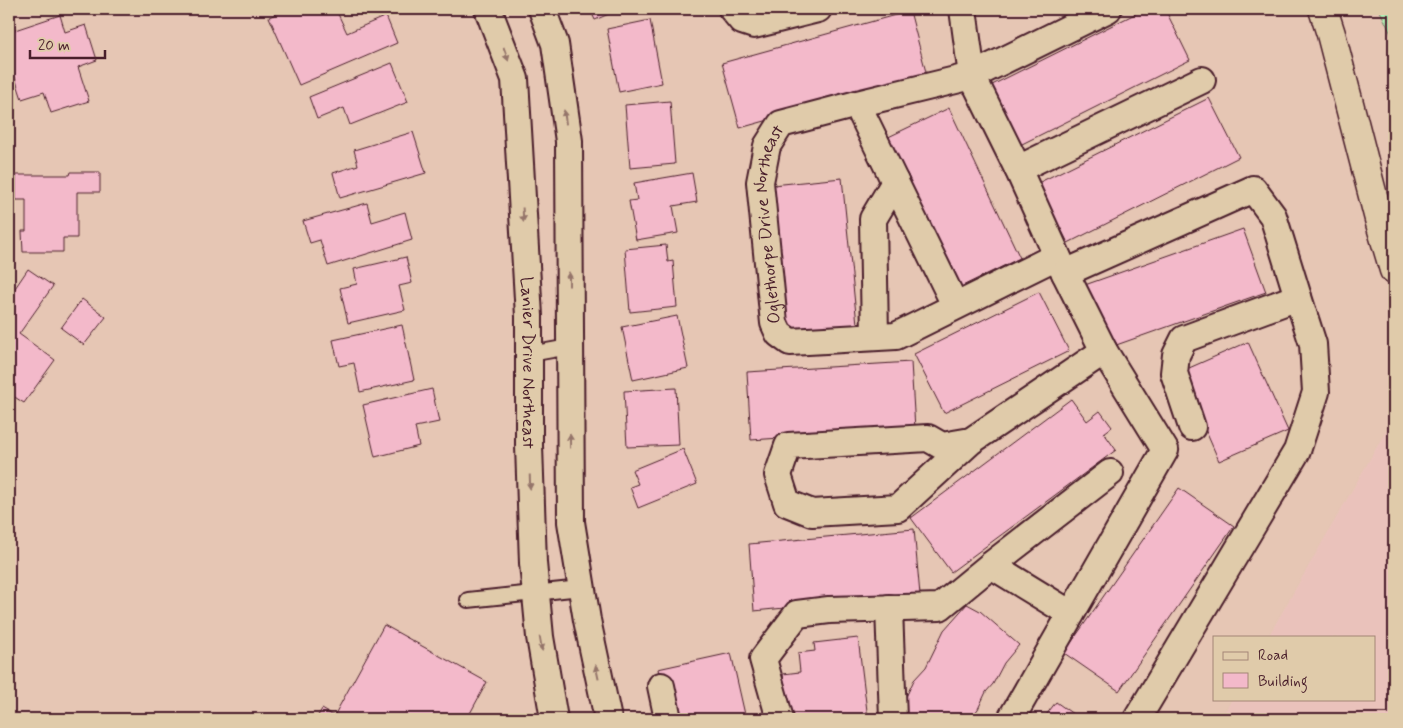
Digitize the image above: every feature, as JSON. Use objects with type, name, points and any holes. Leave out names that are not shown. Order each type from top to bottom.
[{"type":"main road","points":[[1322,9],[1336,52],[1394,270]]},
{"type":"street","name":"Lanier Drive Northeast","points":[[488,9],[515,79],[529,316],[529,446],[535,592],[540,637],[554,719]]},
{"type":"street","points":[[542,9],[555,44],[569,141],[571,522],[581,588],[608,719]]},
{"type":"street","points":[[732,9],[742,21],[754,26],[818,9]]},
{"type":"street","points":[[963,9],[972,76],[1104,351],[1165,450],[1011,719]]},
{"type":"street","name":"Oglethorpe Drive Northeast","points":[[1108,9],[972,76],[781,124],[767,146],[760,182],[774,323],[779,334],[790,342],[896,336],[955,305],[1253,189],[1273,216],[1313,344],[1316,392],[1297,451],[1137,719]]},
{"type":"street","points":[[1018,170],[1202,80]]},
{"type":"street","points":[[857,104],[955,305]]},
{"type":"street","points":[[875,338],[873,219],[895,182]]},
{"type":"street","points":[[1192,427],[1174,373],[1176,355],[1184,339],[1298,296]]},
{"type":"street","points":[[971,441],[942,446],[928,438],[788,446],[778,476],[787,503],[812,513],[898,508],[971,441],[1104,351]]},
{"type":"street","points":[[780,719],[763,659],[797,614],[829,610],[940,607],[1110,473]]},
{"type":"street","points":[[991,565],[1071,614]]},
{"type":"street","points":[[889,608],[893,719]]},
{"type":"street","points":[[661,686],[668,719]]},
{"type":"lane","points":[[530,354],[569,347]]},
{"type":"lane","points":[[468,600],[581,588]]},
{"type":"shaded area","points":[[1394,417],[1394,719],[1221,719],[1231,700],[1376,700],[1376,636],[1269,636]]},
{"type":"green space","points":[[1379,9],[1394,9],[1394,40]]},
{"type":"building","points":[[288,9],[345,9],[346,11],[338,14],[347,33],[386,16],[397,43],[299,85],[269,17]]},
{"type":"building","points":[[590,9],[620,9],[595,20]]},
{"type":"building","points":[[1145,9],[1165,9],[1190,60],[1014,148],[982,90]]},
{"type":"building","points":[[910,11],[927,76],[740,128],[722,63]]},
{"type":"building","points":[[60,15],[65,32],[86,25],[97,60],[78,67],[89,101],[51,113],[44,92],[22,99],[9,59],[9,32]]},
{"type":"building","points":[[650,20],[662,83],[619,92],[607,29]]},
{"type":"building","points":[[392,63],[408,102],[350,125],[344,108],[317,119],[309,97]]},
{"type":"building","points":[[1209,98],[1239,157],[1068,243],[1061,229],[1050,235],[1034,185]]},
{"type":"building","points":[[670,101],[675,164],[630,168],[625,105]]},
{"type":"building","points":[[949,108],[1020,258],[950,292],[878,142]]},
{"type":"building","points":[[413,132],[426,173],[340,198],[333,173],[358,165],[354,150]]},
{"type":"building","points":[[71,172],[100,172],[100,192],[77,192],[77,238],[63,238],[63,252],[23,252],[22,231],[26,231],[26,200],[16,200],[16,175],[70,175]]},
{"type":"building","points":[[692,173],[697,202],[673,206],[678,233],[636,240],[629,201],[637,200],[634,183]]},
{"type":"building","points":[[842,178],[857,324],[787,332],[763,186]]},
{"type":"building","points":[[367,203],[372,222],[405,212],[412,240],[328,266],[320,240],[310,243],[303,221]]},
{"type":"building","points":[[1243,229],[1266,292],[1105,349],[1082,286]]},
{"type":"building","points":[[666,245],[668,262],[673,261],[677,307],[630,312],[625,249]]},
{"type":"building","points":[[406,257],[412,283],[399,286],[405,310],[348,323],[340,288],[357,284],[354,269]]},
{"type":"building","points":[[28,269],[53,286],[19,334],[55,360],[24,403],[13,396],[9,402],[9,297]]},
{"type":"building","points":[[1039,292],[1069,351],[944,413],[914,354]]},
{"type":"building","points":[[82,299],[106,317],[84,345],[61,328]]},
{"type":"building","points":[[677,316],[688,368],[633,380],[622,327]]},
{"type":"building","points":[[402,325],[414,380],[360,392],[354,363],[339,366],[333,340]]},
{"type":"building","points":[[1248,342],[1288,431],[1219,461],[1180,372]]},
{"type":"building","points":[[911,362],[915,429],[751,440],[747,372]]},
{"type":"building","points":[[676,388],[679,445],[627,447],[624,391]]},
{"type":"building","points":[[432,389],[439,422],[415,427],[419,446],[375,457],[363,405]]},
{"type":"building","points":[[1071,399],[1087,421],[1100,411],[1112,427],[1104,433],[1116,450],[951,572],[911,518]]},
{"type":"building","points":[[683,449],[697,484],[638,508],[630,487],[638,484],[632,470]]},
{"type":"building","points":[[1179,488],[1234,526],[1119,691],[1064,653]]},
{"type":"building","points":[[914,529],[920,595],[754,611],[749,544]]},
{"type":"building","points":[[967,604],[980,611],[1019,645],[1004,663],[978,709],[970,719],[900,719],[897,716],[914,680],[926,667],[944,630]]},
{"type":"building","points":[[384,625],[487,682],[467,719],[316,719],[322,709],[334,716]]},
{"type":"building","points":[[858,638],[868,719],[788,719],[783,674],[800,672],[798,653],[815,651],[814,643]]},
{"type":"building","points":[[731,653],[746,719],[669,719],[658,669]]},
{"type":"building","points":[[1056,702],[1080,719],[1043,719]]}]
